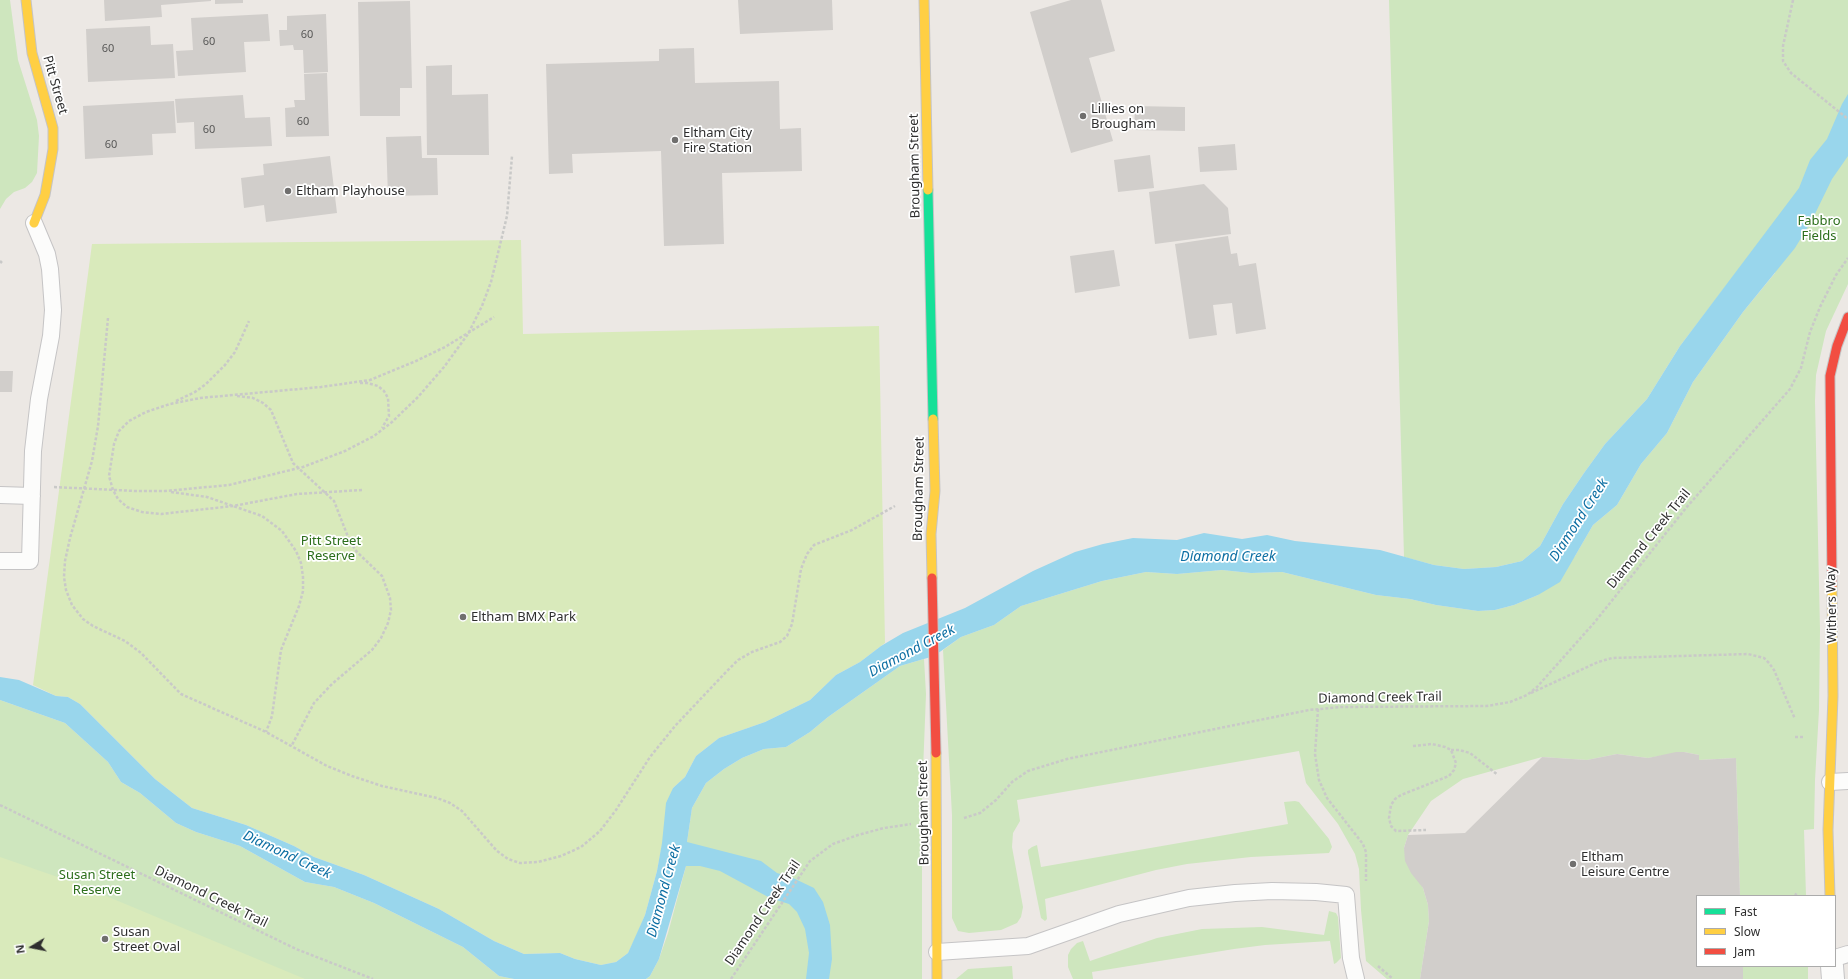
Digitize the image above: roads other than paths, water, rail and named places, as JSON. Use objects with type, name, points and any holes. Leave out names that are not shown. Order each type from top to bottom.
[{"type":"street","name":"Pitt Street","points":[[26,0],[32,53],[49,110],[53,142],[45,195],[34,223]]},
{"type":"street","name":"Brougham Street","points":[[924,0],[934,491],[931,515],[931,548],[937,821],[937,979]]},
{"type":"street","name":"Withers Way","points":[[1830,895],[1828,830],[1833,696],[1829,394],[1830,376],[1837,346],[1848,317]]},
{"type":"street","points":[[1832,967],[1833,979]]},
{"type":"lane","points":[[0,561],[30,561],[35,427],[47,361],[53,310],[50,269],[34,223]]},
{"type":"lane","points":[[0,495],[32,491]]},
{"type":"lane","points":[[1830,782],[1848,781]]},
{"type":"lane","points":[[937,952],[1017,947],[1045,941],[1119,914],[1166,903],[1211,895],[1294,891],[1346,894],[1355,977]]},
{"type":"lane","points":[[1836,958],[1848,954]]},
{"type":"water","name":"Diamond Creek","points":[[1848,94],[1848,156],[1832,179],[1812,220],[1795,248],[1743,312],[1693,382],[1667,433],[1641,464],[1617,505],[1593,525],[1560,582],[1538,595],[1514,605],[1495,610],[1478,611],[1436,605],[1410,599],[1376,595],[1282,572],[1251,573],[1222,570],[1177,574],[1146,572],[1102,581],[1021,606],[994,625],[961,637],[934,656],[900,666],[828,717],[810,732],[786,747],[764,749],[742,758],[724,769],[706,783],[692,808],[687,842],[761,861],[777,873],[793,878],[814,888],[823,902],[830,925],[832,959],[829,979],[806,979],[809,953],[805,929],[797,912],[789,904],[770,898],[720,871],[700,866],[686,866],[659,959],[650,976],[646,979],[514,979],[499,976],[463,947],[374,903],[334,887],[305,882],[240,846],[196,832],[176,823],[140,793],[121,782],[108,762],[65,723],[0,700],[0,677],[19,680],[56,696],[68,697],[80,704],[155,779],[192,808],[246,825],[294,846],[314,857],[364,875],[439,909],[494,941],[524,954],[560,953],[575,959],[601,965],[616,962],[628,953],[645,915],[657,871],[662,843],[666,803],[673,788],[685,777],[696,756],[719,738],[765,722],[810,700],[836,675],[860,662],[881,646],[903,633],[965,608],[1033,571],[1075,552],[1103,544],[1133,538],[1177,540],[1204,533],[1242,539],[1267,535],[1295,541],[1380,550],[1434,565],[1464,569],[1496,567],[1522,561],[1540,546],[1563,504],[1584,473],[1605,444],[1647,399],[1680,346],[1799,188],[1810,160],[1827,139],[1842,104]]},
{"type":"place","name":"Lillies on Brougham","points":[[1083,116]]},
{"type":"place","name":"Eltham City Fire Station","points":[[675,140]]},
{"type":"place","name":"Eltham Playhouse","points":[[288,191]]},
{"type":"place","name":"Eltham BMX Park","points":[[463,617]]},
{"type":"place","name":"Eltham Leisure Centre","points":[[1573,864]]},
{"type":"place","name":"Susan Street Oval","points":[[105,939]]},
{"type":"park label","name":"Fabbro Fields","points":[[1819,228]]},
{"type":"park label","name":"Pitt Street Reserve","points":[[331,548]]},
{"type":"park label","name":"Susan Street Reserve","points":[[97,882]]}]
